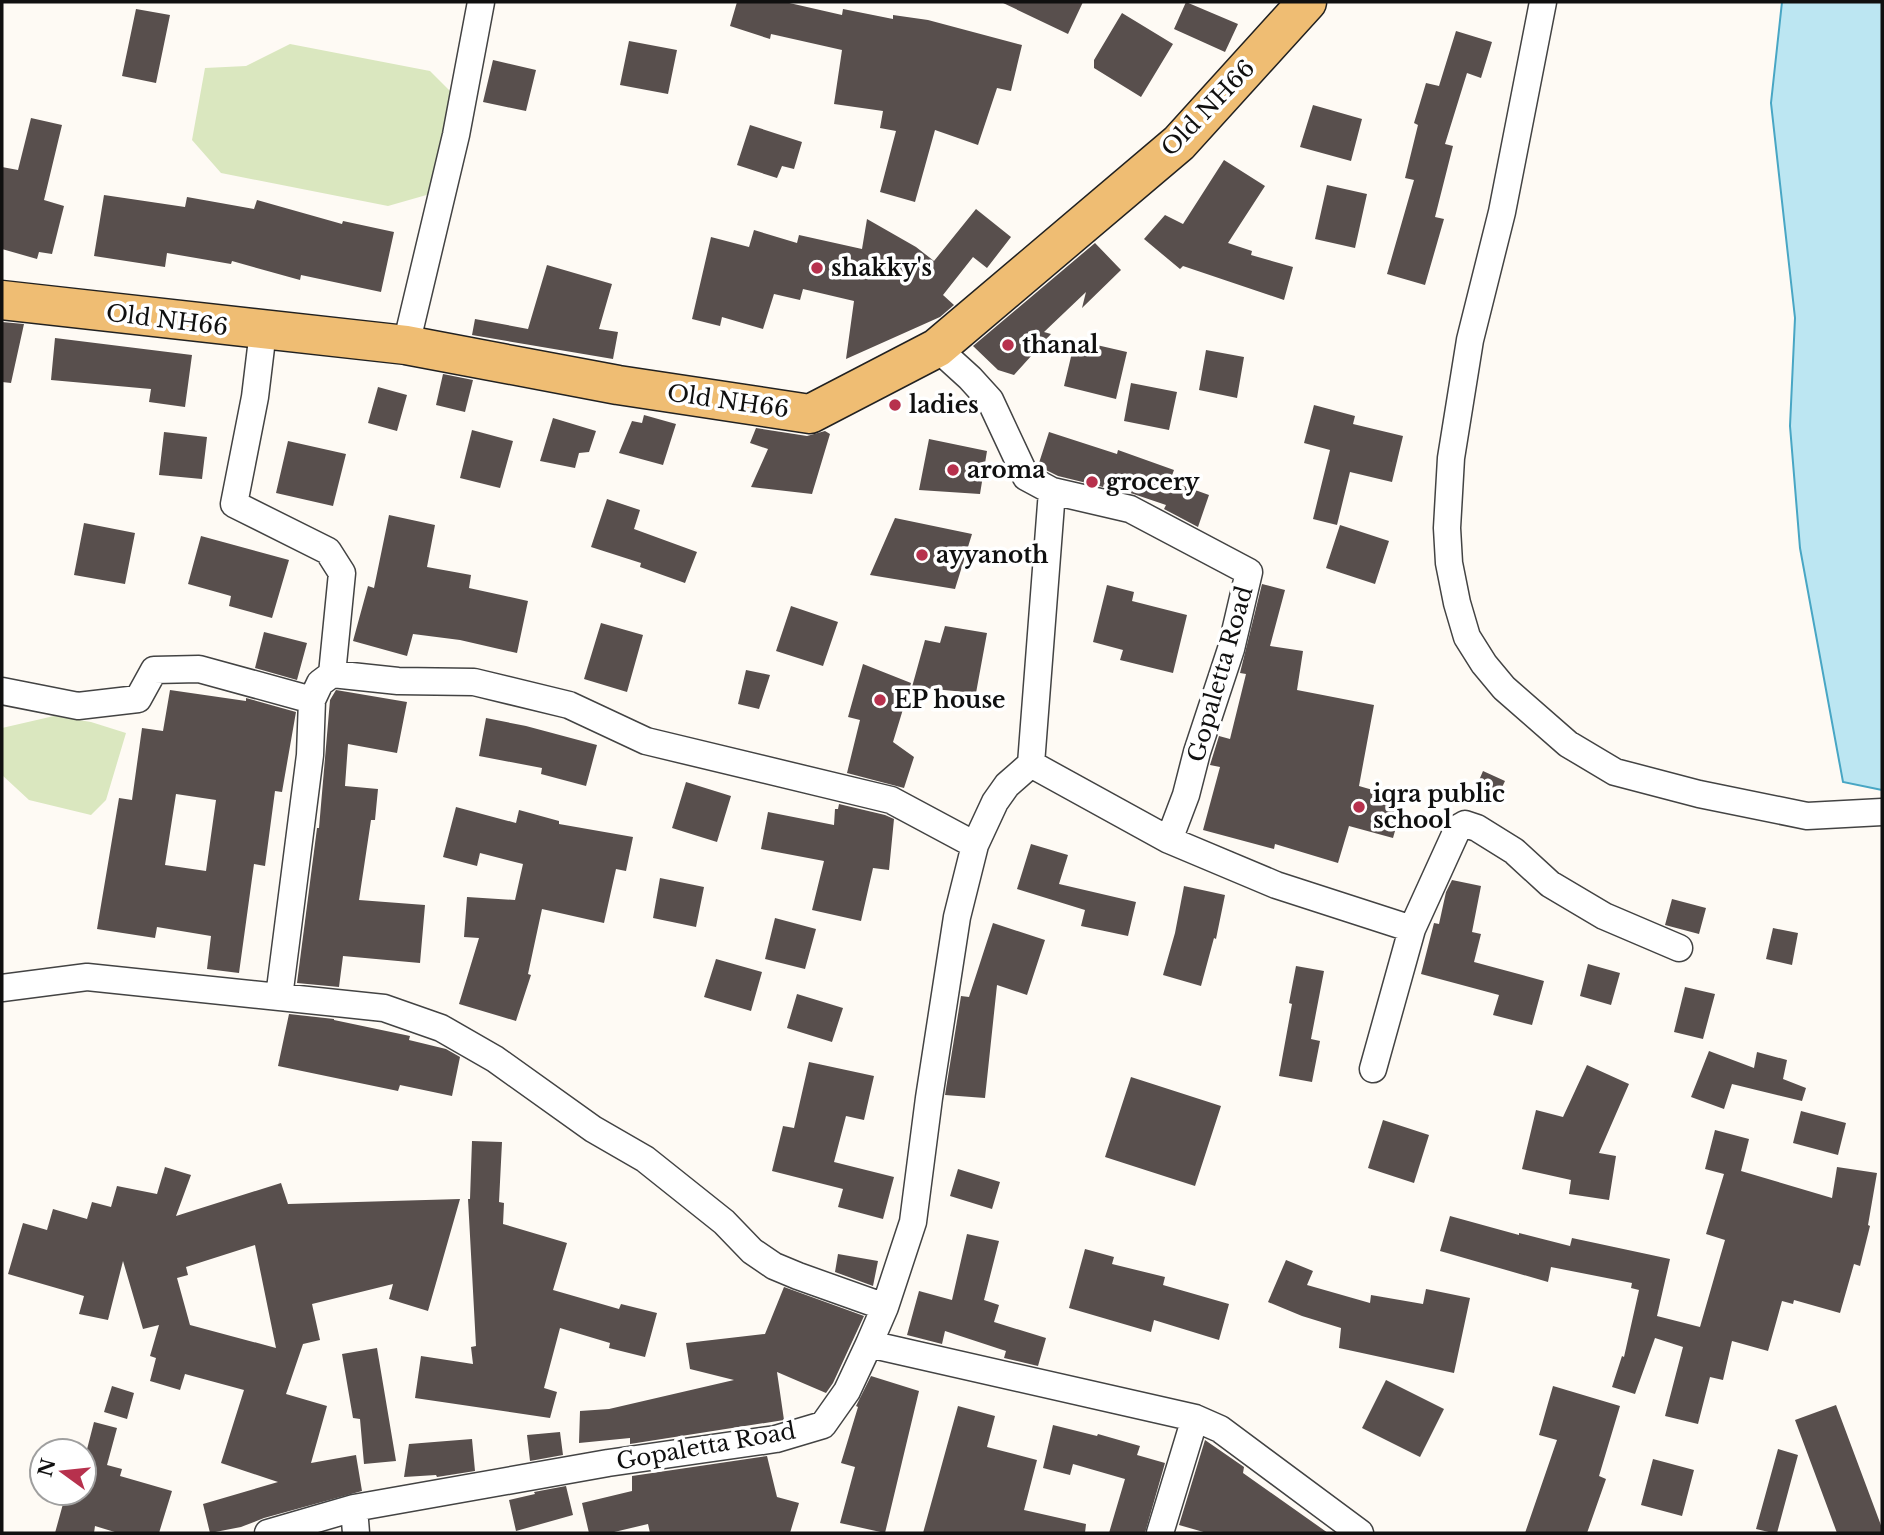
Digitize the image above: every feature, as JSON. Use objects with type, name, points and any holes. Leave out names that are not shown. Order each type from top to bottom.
[{"type":"main road","name":"Old NH66","points":[[2,300],[405,345],[618,385],[810,414],[937,348],[1179,143],[1307,2]]},
{"type":"street","points":[[405,345],[456,135],[481,2]]},
{"type":"street","points":[[1543,2],[1503,212],[1470,340],[1451,458],[1447,528],[1449,563],[1467,637],[1504,688],[1568,744],[1615,772],[1699,794],[1807,816],[1882,812]]},
{"type":"street","points":[[264,331],[256,397],[234,504],[328,551],[342,573],[332,674]]},
{"type":"street","name":"Gopaletta Road","points":[[937,348],[971,378],[990,400],[1026,477],[1052,491],[1130,509],[1249,572],[1231,649],[1197,752],[1186,795],[1169,840]]},
{"type":"street","points":[[1052,491],[1031,764],[1169,840],[1276,885],[1412,929]]},
{"type":"street","points":[[2,691],[78,706],[138,699],[154,670],[199,669],[312,700]]},
{"type":"street","points":[[279,997],[310,755],[312,700],[320,683],[332,674],[398,681],[474,682],[569,705],[646,741],[891,800],[975,845]]},
{"type":"street","name":"Gopaletta Road","points":[[268,1533],[355,1520],[608,1463],[776,1439],[823,1424],[847,1391],[869,1344],[885,1307],[913,1222],[957,917],[975,845],[995,802],[1007,785],[1031,764]]},
{"type":"street","points":[[1373,1069],[1412,929],[1458,828],[1465,824],[1514,850],[1550,884],[1604,916],[1679,948]]},
{"type":"street","points":[[2,988],[87,977],[384,1007],[441,1028],[495,1059],[593,1129],[645,1159],[724,1222],[763,1259],[798,1276],[885,1307]]},
{"type":"street","points":[[869,1344],[1195,1418],[1220,1429],[1360,1533]]},
{"type":"street","points":[[1160,1533],[1195,1418]]},
{"type":"green space","points":[[290,44],[430,71],[454,95],[430,194],[388,206],[221,173],[192,140],[205,68],[246,66]]},
{"type":"green space","points":[[54,716],[91,722],[126,733],[106,800],[91,815],[29,800],[2,775],[2,728]]},
{"type":"water","points":[[1782,2],[1882,2],[1882,790],[1843,782],[1800,548],[1790,426],[1795,318],[1771,103]]},
{"type":"building","points":[[737,2],[785,2],[842,15],[843,9],[893,19],[893,15],[928,20],[1022,45],[1011,91],[997,88],[978,145],[935,130],[915,202],[880,192],[896,131],[880,128],[883,111],[834,104],[842,50],[771,34],[770,39],[730,26]]},
{"type":"building","points":[[1001,2],[1083,2],[1068,34]]},
{"type":"building","points":[[1186,2],[1238,24],[1225,52],[1174,29]]},
{"type":"building","points":[[136,9],[170,15],[156,83],[122,76]]},
{"type":"building","points":[[1122,13],[1173,44],[1141,97],[1094,68],[1094,60]]},
{"type":"building","points":[[1456,31],[1492,42],[1481,78],[1467,73],[1445,144],[1453,146],[1435,217],[1444,219],[1425,285],[1387,274],[1414,180],[1405,178],[1418,125],[1414,123],[1426,83],[1439,86]]},
{"type":"building","points":[[629,41],[677,50],[668,94],[620,85]]},
{"type":"building","points":[[493,60],[536,70],[526,111],[483,102]]},
{"type":"building","points":[[1313,105],[1362,119],[1351,161],[1300,147]]},
{"type":"building","points":[[31,118],[62,125],[44,200],[64,206],[52,254],[39,252],[37,259],[2,249],[2,167],[18,170]]},
{"type":"building","points":[[750,125],[802,142],[794,169],[782,166],[777,178],[737,165]]},
{"type":"building","points":[[1224,160],[1265,186],[1228,243],[1252,251],[1251,255],[1293,267],[1284,300],[1183,266],[1180,269],[1144,239],[1165,215],[1183,224]]},
{"type":"building","points":[[1327,185],[1367,194],[1355,248],[1315,239]]},
{"type":"building","points":[[104,195],[185,207],[187,197],[254,209],[257,200],[342,224],[343,221],[394,232],[381,292],[301,275],[300,280],[232,261],[231,264],[167,253],[165,267],[94,256]]},
{"type":"building","points":[[976,209],[1011,237],[987,268],[973,257],[943,295],[954,305],[940,317],[846,359],[854,301],[803,289],[800,300],[774,294],[763,329],[722,317],[720,326],[692,319],[711,237],[749,247],[754,230],[797,243],[799,235],[862,249],[867,219],[916,247],[934,261]]},
{"type":"building","points":[[1095,243],[1121,270],[1082,308],[1086,292],[1044,332],[1051,334],[1014,375],[998,370],[973,346]]},
{"type":"building","points":[[547,265],[612,284],[599,329],[618,332],[613,359],[472,335],[475,319],[528,329]]},
{"type":"building","points":[[2,322],[24,324],[11,383],[2,382]]},
{"type":"building","points":[[55,338],[192,355],[185,407],[149,402],[151,389],[51,380]]},
{"type":"building","points":[[1075,340],[1127,352],[1116,399],[1064,386]]},
{"type":"building","points":[[1206,350],[1244,357],[1237,398],[1199,390]]},
{"type":"building","points":[[443,374],[473,380],[465,412],[436,405]]},
{"type":"building","points":[[1131,383],[1177,392],[1169,430],[1124,421]]},
{"type":"building","points":[[378,387],[407,395],[397,431],[368,423]]},
{"type":"building","points":[[1314,405],[1355,416],[1353,424],[1403,436],[1392,482],[1350,472],[1337,525],[1313,519],[1330,450],[1304,443]]},
{"type":"building","points":[[644,415],[676,424],[663,465],[619,453],[632,421],[642,423]]},
{"type":"building","points":[[553,418],[596,431],[589,452],[579,453],[575,468],[540,461]]},
{"type":"building","points":[[756,428],[807,436],[825,431],[830,434],[812,494],[751,487],[768,449],[750,443]]},
{"type":"building","points":[[472,430],[513,441],[500,488],[460,478]]},
{"type":"building","points":[[164,432],[207,437],[202,479],[159,475]]},
{"type":"building","points":[[1049,432],[1117,454],[1118,450],[1174,470],[1170,481],[1209,495],[1198,527],[1164,509],[1166,505],[1104,484],[1103,487],[1058,476],[1038,466]]},
{"type":"building","name":"aroma","points":[[929,439],[987,451],[980,494],[919,490]]},
{"type":"building","points":[[288,441],[346,454],[333,506],[276,493]]},
{"type":"building","points":[[607,499],[640,510],[634,529],[697,552],[685,583],[640,567],[641,563],[591,547]]},
{"type":"building","points":[[389,515],[435,525],[427,567],[471,575],[469,588],[528,601],[517,653],[460,640],[413,634],[407,656],[353,641],[368,586],[374,588]]},
{"type":"building","name":"ayyanoth","points":[[895,518],[972,534],[955,589],[870,575]]},
{"type":"building","points":[[84,523],[135,533],[125,584],[74,575]]},
{"type":"building","points":[[1340,525],[1389,541],[1375,584],[1326,568]]},
{"type":"building","points":[[201,536],[289,560],[272,618],[229,606],[231,596],[188,584]]},
{"type":"building","points":[[1262,584],[1285,590],[1270,646],[1303,651],[1297,690],[1374,705],[1359,786],[1404,799],[1393,838],[1349,826],[1338,863],[1275,844],[1274,849],[1203,830],[1220,767],[1210,765],[1219,736],[1230,739],[1246,674],[1240,673]]},
{"type":"building","points":[[1107,585],[1134,592],[1132,601],[1187,615],[1173,673],[1120,660],[1123,650],[1093,642]]},
{"type":"building","points":[[791,606],[838,622],[823,666],[776,651]]},
{"type":"building","points":[[601,623],[643,635],[627,692],[584,679]]},
{"type":"building","points":[[945,626],[987,633],[976,693],[912,687],[925,640],[940,643]]},
{"type":"building","points":[[264,632],[307,643],[297,680],[255,668]]},
{"type":"building","points":[[863,664],[911,683],[893,742],[914,757],[904,788],[847,773],[860,720],[848,717]]},
{"type":"building","points":[[746,670],[770,675],[759,709],[738,704]]},
{"type":"building","points":[[170,690],[246,701],[246,698],[296,712],[282,792],[275,791],[265,866],[254,864],[239,973],[207,969],[211,936],[157,927],[155,938],[97,929],[119,798],[132,800],[142,728],[163,731]],"holes":[[[176,794],[216,800],[206,871],[165,865]]]},
{"type":"building","points":[[336,690],[407,702],[397,753],[348,744],[345,786],[378,789],[375,820],[371,820],[359,900],[425,905],[420,963],[343,956],[339,987],[297,983],[319,828],[330,700]]},
{"type":"building","points":[[486,718],[597,745],[586,786],[541,774],[542,768],[479,756]]},
{"type":"building","points":[[1483,771],[1505,781],[1495,802],[1474,792]]},
{"type":"building","points":[[686,782],[731,796],[717,842],[672,828]]},
{"type":"building","points":[[839,804],[894,819],[889,870],[873,868],[861,921],[812,910],[824,861],[761,849],[768,812],[834,825],[835,809],[838,809]]},
{"type":"building","points":[[456,807],[516,823],[519,810],[559,821],[559,824],[633,837],[626,871],[616,869],[604,923],[542,909],[528,974],[531,975],[516,1021],[459,1004],[479,938],[464,937],[467,897],[515,900],[523,864],[480,853],[477,866],[443,857]]},
{"type":"building","points":[[1031,844],[1068,855],[1059,884],[1136,902],[1128,936],[1081,926],[1085,910],[1017,889]]},
{"type":"building","points":[[660,878],[704,887],[696,927],[653,918]]},
{"type":"building","points":[[1452,880],[1481,886],[1472,932],[1481,934],[1474,962],[1544,981],[1532,1025],[1493,1015],[1499,995],[1421,974],[1434,923],[1439,924],[1446,892]]},
{"type":"building","points":[[1184,886],[1225,895],[1216,939],[1214,938],[1201,986],[1163,975]]},
{"type":"building","points":[[1672,899],[1706,908],[1699,934],[1665,925]]},
{"type":"building","points":[[775,918],[816,929],[805,969],[765,959]]},
{"type":"building","points":[[993,923],[1045,940],[1027,995],[997,985],[985,1098],[945,1095],[961,996],[969,997]]},
{"type":"building","points":[[1773,928],[1798,933],[1792,965],[1766,959]]},
{"type":"building","points":[[716,959],[762,972],[751,1011],[704,997]]},
{"type":"building","points":[[1588,964],[1620,973],[1611,1005],[1580,996]]},
{"type":"building","points":[[1296,966],[1324,971],[1311,1039],[1320,1041],[1312,1082],[1279,1076]]},
{"type":"building","points":[[1685,987],[1715,994],[1703,1039],[1674,1032]]},
{"type":"building","points":[[797,994],[843,1008],[832,1042],[787,1028]]},
{"type":"building","points":[[289,1014],[334,1019],[410,1036],[409,1040],[446,1049],[460,1057],[452,1096],[400,1085],[398,1091],[278,1066]]},
{"type":"building","points":[[1709,1051],[1754,1068],[1757,1052],[1787,1060],[1783,1079],[1806,1088],[1802,1101],[1732,1084],[1724,1109],[1691,1097]]},
{"type":"building","points":[[809,1062],[874,1076],[864,1120],[846,1116],[834,1162],[894,1177],[883,1219],[838,1207],[843,1189],[772,1171],[783,1126],[794,1128]]},
{"type":"building","points":[[1587,1065],[1629,1084],[1599,1153],[1616,1156],[1609,1200],[1569,1194],[1571,1180],[1522,1169],[1536,1110],[1563,1117]]},
{"type":"building","points":[[1131,1077],[1221,1106],[1195,1186],[1105,1157]]},
{"type":"building","points":[[1801,1111],[1846,1123],[1838,1155],[1793,1143]]},
{"type":"building","points":[[1383,1120],[1429,1135],[1414,1183],[1368,1168]]},
{"type":"building","points":[[1715,1130],[1749,1139],[1741,1171],[1832,1198],[1837,1167],[1877,1173],[1868,1225],[1870,1226],[1860,1266],[1854,1264],[1840,1313],[1794,1300],[1793,1304],[1782,1301],[1768,1351],[1732,1341],[1723,1380],[1710,1377],[1698,1424],[1665,1416],[1683,1347],[1655,1338],[1635,1394],[1612,1387],[1622,1356],[1624,1357],[1639,1290],[1631,1288],[1632,1283],[1551,1267],[1548,1282],[1440,1251],[1450,1216],[1570,1246],[1572,1238],[1670,1259],[1657,1316],[1700,1327],[1725,1240],[1706,1234],[1724,1174],[1705,1169]]},
{"type":"building","points":[[472,1141],[502,1142],[499,1202],[504,1203],[503,1224],[567,1243],[553,1290],[619,1309],[621,1304],[657,1313],[645,1357],[609,1348],[610,1343],[560,1328],[544,1388],[557,1392],[550,1418],[415,1398],[421,1356],[473,1364],[471,1347],[476,1346],[468,1199]]},
{"type":"building","points":[[165,1167],[191,1175],[176,1216],[281,1183],[288,1204],[460,1199],[428,1311],[389,1299],[393,1284],[312,1304],[320,1340],[303,1344],[286,1394],[327,1406],[311,1463],[356,1455],[362,1491],[241,1527],[210,1533],[203,1504],[278,1482],[221,1463],[244,1390],[185,1374],[180,1390],[150,1381],[156,1358],[150,1356],[159,1325],[143,1329],[123,1261],[108,1320],[79,1314],[84,1296],[8,1274],[23,1223],[47,1230],[53,1209],[87,1219],[92,1202],[111,1207],[117,1186],[157,1194]],"holes":[[[255,1245],[276,1348],[190,1325],[177,1278],[188,1275],[186,1267]]]},
{"type":"building","points":[[958,1169],[1000,1182],[992,1209],[950,1196]]},
{"type":"building","points":[[967,1234],[999,1241],[984,1300],[999,1305],[994,1322],[1046,1338],[1038,1366],[1004,1358],[1006,1351],[945,1331],[942,1344],[907,1335],[919,1291],[952,1300]]},
{"type":"building","points":[[1085,1249],[1114,1257],[1112,1264],[1165,1277],[1163,1285],[1229,1304],[1219,1340],[1154,1320],[1151,1332],[1069,1308]]},
{"type":"building","points":[[838,1254],[878,1261],[873,1286],[835,1272]]},
{"type":"building","points":[[1286,1260],[1313,1271],[1307,1285],[1370,1303],[1371,1295],[1423,1304],[1426,1289],[1470,1298],[1454,1373],[1339,1348],[1341,1328],[1268,1302]]},
{"type":"building","points":[[784,1287],[864,1316],[826,1393],[777,1372],[784,1420],[630,1444],[630,1438],[579,1443],[580,1411],[609,1409],[734,1380],[690,1369],[686,1343],[765,1334]]},
{"type":"building","points":[[377,1348],[396,1461],[364,1464],[360,1419],[353,1418],[342,1354]]},
{"type":"building","points":[[871,1376],[919,1391],[885,1533],[840,1523],[855,1467],[841,1463],[858,1407],[856,1406]]},
{"type":"building","points":[[1386,1380],[1444,1409],[1420,1457],[1362,1428]]},
{"type":"building","points":[[112,1386],[134,1393],[127,1419],[104,1412]]},
{"type":"building","points":[[1553,1386],[1620,1406],[1599,1476],[1606,1479],[1587,1533],[1525,1533],[1557,1440],[1539,1435]]},
{"type":"building","points":[[1836,1405],[1882,1533],[1837,1533],[1795,1420]]},
{"type":"building","points":[[958,1406],[995,1416],[987,1447],[1037,1460],[1024,1510],[1086,1524],[1085,1533],[923,1533]]},
{"type":"building","points":[[94,1422],[117,1428],[107,1465],[122,1469],[120,1476],[172,1491],[159,1533],[118,1533],[95,1526],[94,1533],[55,1533],[62,1507],[98,1507],[98,1437],[90,1437]]},
{"type":"building","points":[[1053,1425],[1140,1446],[1137,1455],[1165,1463],[1145,1533],[1109,1533],[1125,1479],[1073,1464],[1070,1475],[1043,1468]]},
{"type":"building","points":[[560,1432],[563,1455],[530,1461],[527,1435]]},
{"type":"building","points":[[472,1439],[475,1471],[437,1477],[404,1477],[409,1444]]},
{"type":"building","points":[[1205,1440],[1244,1467],[1243,1473],[1328,1533],[1207,1533],[1179,1525]]},
{"type":"building","points":[[1778,1449],[1798,1455],[1777,1533],[1773,1533],[1756,1529]]},
{"type":"building","points":[[767,1456],[777,1497],[799,1503],[790,1533],[650,1533],[648,1524],[610,1533],[589,1533],[582,1503],[632,1491],[632,1476]]},
{"type":"building","points":[[1653,1459],[1694,1470],[1682,1516],[1641,1505]]},
{"type":"building","points":[[566,1486],[573,1515],[516,1531],[509,1500]]},
{"type":"place","name":"shakky's","points":[[817,268]]},
{"type":"place","name":"thanal","points":[[1008,345]]},
{"type":"place","name":"ladies","points":[[895,405]]},
{"type":"place","name":"aroma","points":[[953,470]]},
{"type":"place","name":"grocery","points":[[1092,482]]},
{"type":"place","name":"ayyanoth","points":[[922,555]]},
{"type":"place","name":"EP house","points":[[880,700]]},
{"type":"place","name":"iqra public school","points":[[1359,807]]}]
